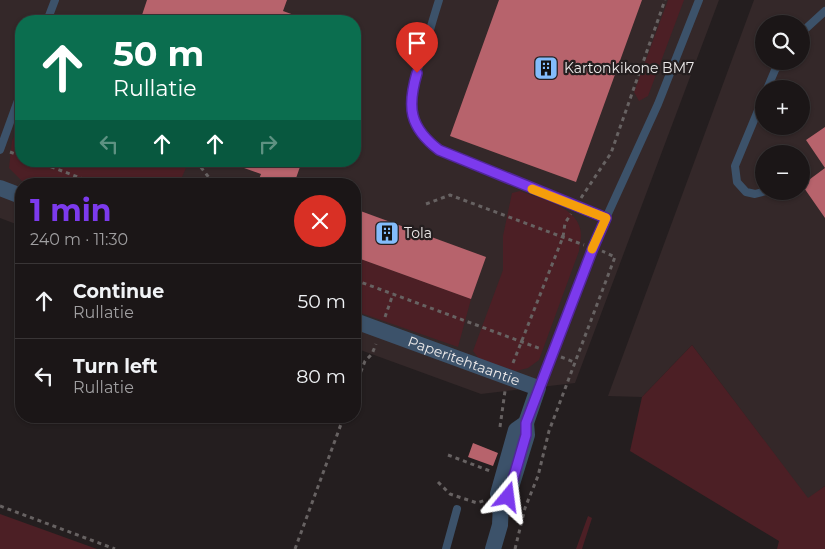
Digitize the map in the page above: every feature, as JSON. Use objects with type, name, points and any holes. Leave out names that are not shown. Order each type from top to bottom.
[{"type":"street","points":[[0,188],[15,194]]},
{"type":"street","name":"Paperitehtaantie","points":[[361,323],[538,388],[526,423],[516,430],[494,502],[500,525],[492,549]]},
{"type":"lane","points":[[49,15],[55,0]]},
{"type":"lane","points":[[439,0],[411,98],[412,113],[419,130],[425,138],[439,150],[606,218]]},
{"type":"lane","points":[[538,388],[593,248],[658,104],[699,0]]},
{"type":"lane","points":[[810,25],[825,11]]},
{"type":"lane","points":[[0,150],[15,109]]},
{"type":"lane","points":[[755,118],[735,166],[737,182],[746,192],[755,194]]},
{"type":"lane","points":[[446,549],[457,509]]},
{"type":"path","points":[[498,433],[507,377],[563,237],[565,223],[611,153],[665,0]]},
{"type":"path","points":[[52,167],[80,178]]},
{"type":"path","points":[[201,167],[209,178]]},
{"type":"path","points":[[426,204],[450,195],[615,257],[549,431],[538,476],[525,508],[515,549]]},
{"type":"path","points":[[361,282],[574,362]]},
{"type":"path","points":[[361,371],[365,361]]},
{"type":"path","points":[[296,549],[341,423]]},
{"type":"path","points":[[448,455],[496,473]]},
{"type":"path","points":[[438,482],[450,494],[477,503],[494,502]]},
{"type":"path","points":[[0,506],[114,549]]},
{"type":"shaded area","points":[[0,0],[719,0],[575,383],[481,394],[361,350],[361,178],[15,178],[15,224],[0,218]]},
{"type":"shaded area","points":[[668,0],[684,0],[648,96],[639,101],[634,92]]},
{"type":"shaded area","points":[[754,0],[825,0],[825,486],[808,499],[692,345],[642,397],[608,396]]},
{"type":"shaded area","points":[[15,134],[15,167],[186,167],[182,177],[184,178],[19,178],[9,168],[12,141]]},
{"type":"shaded area","points":[[520,191],[549,201],[567,211],[579,225],[581,235],[579,251],[539,360],[528,368],[516,371],[479,359],[473,351],[503,270],[503,236],[512,193]]},
{"type":"shaded area","points":[[361,259],[471,299],[458,347],[361,313]]},
{"type":"shaded area","points":[[692,345],[808,498],[825,486],[825,549],[777,549],[779,541],[630,451],[642,397]]},
{"type":"shaded area","points":[[0,514],[97,549],[0,549]]},
{"type":"shaded area","points":[[588,516],[592,518],[582,549],[576,549]]},
{"type":"building","points":[[147,0],[287,0],[283,11],[294,15],[142,15]]},
{"type":"building","name":"Kartonkikone BM7","points":[[499,0],[642,0],[576,182],[450,136]]},
{"type":"building","points":[[825,127],[825,168],[810,145],[806,140]]},
{"type":"building","points":[[241,167],[300,167],[296,178],[259,178],[261,174]]},
{"type":"building","points":[[825,168],[825,218],[810,196],[810,179]]},
{"type":"building","name":"Tola","points":[[361,211],[486,257],[471,299],[361,259]]},
{"type":"building","points":[[473,443],[498,453],[493,466],[468,457]]},
{"type":"slow traffic","points":[[532,189],[606,218],[592,249]]},
{"type":"place","name":"Kartonkikone BM7","points":[[546,68]]},
{"type":"place","name":"Tola","points":[[387,233]]},
{"type":"route","points":[[417,73],[411,98],[414,122],[425,138],[439,150],[508,180],[606,218],[538,388],[526,423],[526,435],[508,497]]}]
